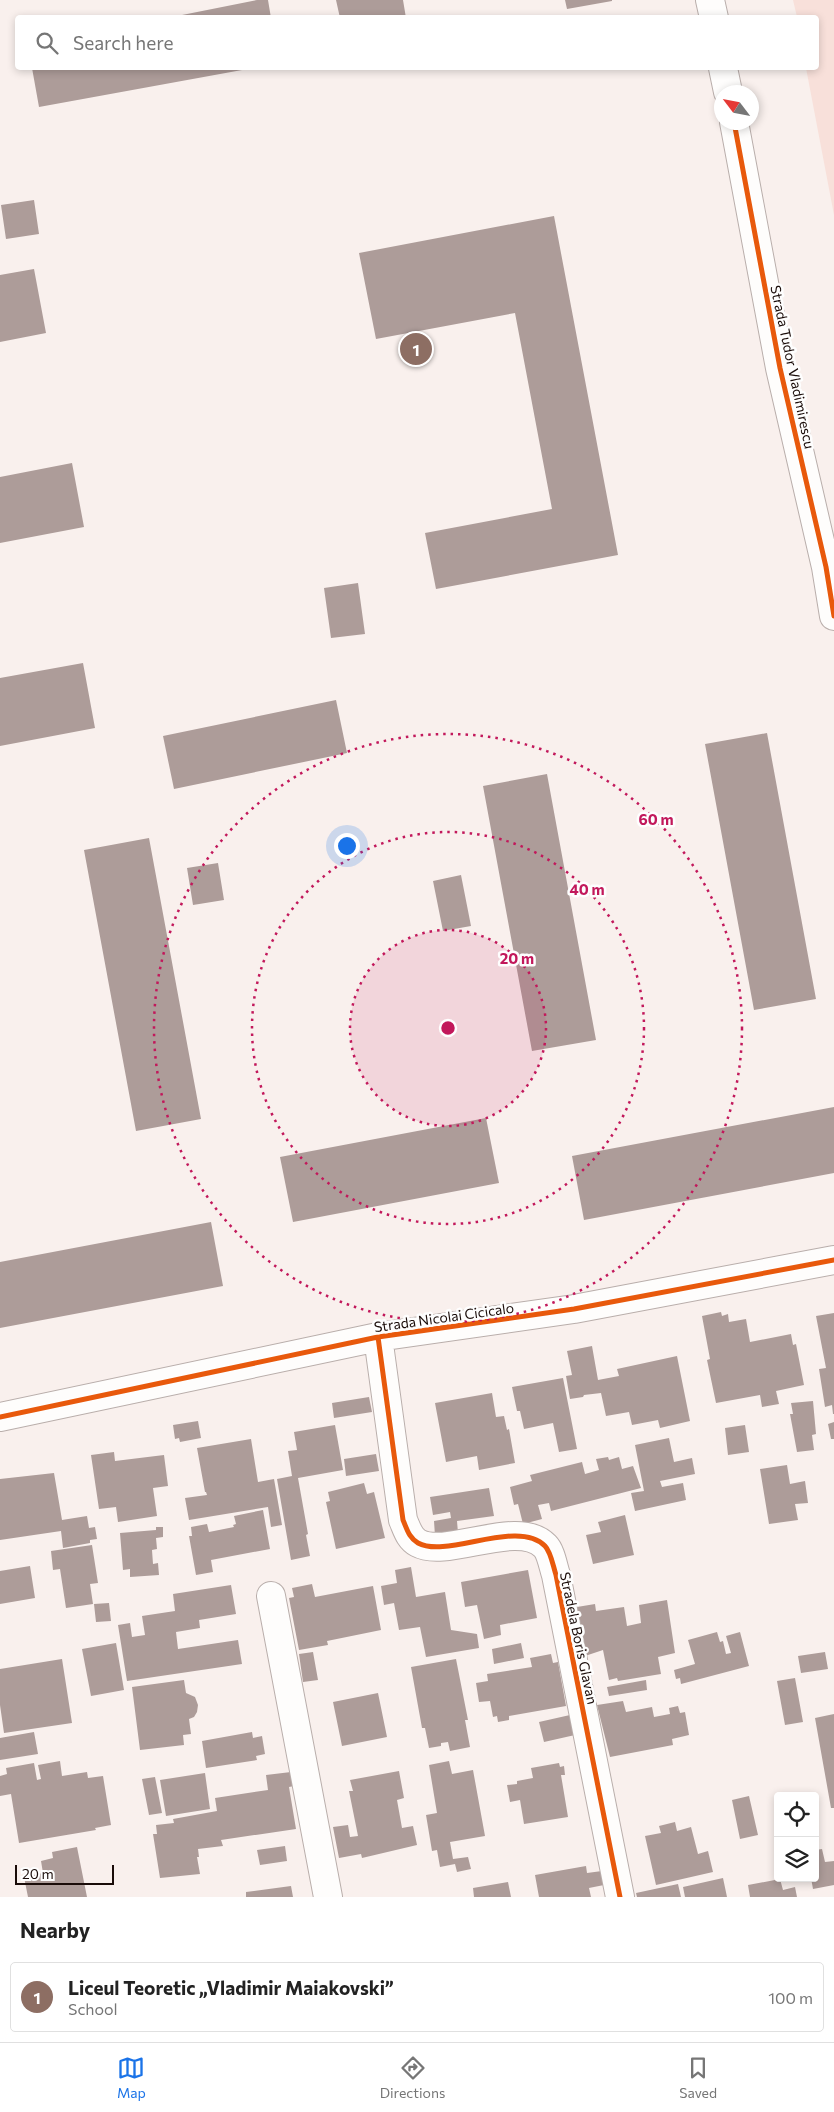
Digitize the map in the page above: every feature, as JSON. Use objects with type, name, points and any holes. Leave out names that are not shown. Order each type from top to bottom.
[{"type":"street","points":[[710,0],[713,15]]},
{"type":"street","points":[[723,70],[727,85]]},
{"type":"street","name":"Strada Tudor Vladimirescu","points":[[735,130],[780,368],[826,568],[834,616]]},
{"type":"street","name":"Strada Nicolai Cicicalo","points":[[0,1417],[378,1337],[574,1309],[834,1260]]},
{"type":"street","name":"Stradela Boris Glavan","points":[[378,1337],[403,1520],[411,1537],[418,1543],[434,1546],[519,1535],[536,1539],[547,1547],[556,1575],[620,1897]]},
{"type":"street","points":[[271,1596],[328,1897]]},
{"type":"shaded area","points":[[793,0],[834,0],[834,215],[806,70],[819,70],[819,15],[797,15]]},
{"type":"building","points":[[257,0],[268,0],[270,15],[182,15]]},
{"type":"building","points":[[336,0],[403,0],[406,15],[339,15]]},
{"type":"building","points":[[565,0],[612,0],[612,1],[567,9]]},
{"type":"building","points":[[32,70],[242,70],[39,107]]},
{"type":"building","points":[[34,200],[39,234],[6,239],[1,205]]},
{"type":"building","points":[[554,216],[618,555],[436,589],[425,533],[552,509],[515,313],[376,339],[359,253]]},
{"type":"building","points":[[34,269],[46,333],[0,342],[0,275]]},
{"type":"building","points":[[72,463],[84,527],[0,543],[0,477]]},
{"type":"building","points":[[358,583],[365,634],[331,638],[324,588]]},
{"type":"building","points":[[83,663],[95,728],[0,746],[0,678]]},
{"type":"building","points":[[336,700],[347,753],[174,789],[163,736]]},
{"type":"building","points":[[767,733],[816,999],[754,1010],[705,744]]},
{"type":"building","points":[[547,774],[596,1040],[532,1051],[483,786]]},
{"type":"building","points":[[149,838],[201,1119],[136,1131],[84,850]]},
{"type":"building","points":[[218,863],[224,900],[193,905],[187,868]]},
{"type":"building","points":[[461,875],[471,926],[443,931],[433,881]]},
{"type":"building","points":[[834,1107],[834,1173],[584,1220],[572,1156]]},
{"type":"building","points":[[486,1118],[499,1183],[293,1222],[280,1157]]},
{"type":"building","points":[[211,1222],[223,1286],[0,1328],[0,1262]]},
{"type":"building","points":[[721,1312],[722,1316],[728,1314],[729,1322],[746,1319],[750,1342],[791,1334],[793,1345],[796,1344],[804,1385],[776,1391],[779,1404],[762,1407],[760,1395],[716,1403],[707,1360],[710,1359],[702,1316]]},
{"type":"building","points":[[834,1313],[833,1414],[832,1405],[825,1407],[819,1369],[826,1368],[816,1316]]},
{"type":"building","points":[[592,1346],[598,1380],[619,1376],[617,1369],[677,1356],[690,1421],[660,1428],[658,1420],[632,1425],[629,1412],[606,1416],[601,1393],[570,1399],[566,1376],[572,1375],[567,1351]]},
{"type":"building","points":[[563,1378],[577,1449],[559,1452],[553,1423],[524,1429],[520,1411],[517,1411],[512,1387]]},
{"type":"building","points":[[492,1393],[496,1417],[504,1416],[507,1430],[509,1429],[515,1463],[479,1470],[477,1456],[446,1462],[435,1403]]},
{"type":"building","points":[[369,1397],[372,1412],[334,1418],[332,1403]]},
{"type":"building","points":[[813,1401],[816,1434],[812,1435],[814,1450],[797,1452],[790,1414],[793,1414],[791,1403]]},
{"type":"building","points":[[198,1421],[201,1438],[180,1442],[179,1438],[175,1439],[173,1425]]},
{"type":"building","points":[[834,1422],[834,1439],[831,1439],[828,1424]]},
{"type":"building","points":[[335,1425],[343,1470],[298,1478],[310,1556],[291,1560],[277,1479],[292,1476],[288,1451],[297,1450],[294,1432]]},
{"type":"building","points":[[745,1425],[749,1452],[728,1455],[725,1428]]},
{"type":"building","points":[[669,1438],[674,1462],[692,1458],[695,1474],[660,1481],[662,1487],[683,1483],[686,1500],[635,1511],[631,1493],[644,1491],[635,1445]]},
{"type":"building","points":[[251,1439],[258,1482],[274,1479],[282,1525],[271,1527],[268,1507],[189,1520],[185,1498],[207,1495],[197,1448]]},
{"type":"building","points":[[114,1452],[115,1461],[164,1455],[168,1486],[153,1488],[157,1516],[118,1522],[116,1507],[99,1509],[91,1455]]},
{"type":"building","points":[[376,1454],[379,1471],[346,1476],[344,1459]]},
{"type":"building","points":[[608,1457],[609,1460],[619,1457],[622,1469],[633,1466],[641,1488],[551,1511],[549,1503],[538,1505],[542,1519],[523,1524],[518,1504],[514,1505],[510,1487],[532,1481],[530,1475],[582,1462],[585,1474],[599,1470],[596,1459]]},
{"type":"building","points":[[787,1465],[790,1484],[805,1481],[808,1503],[795,1504],[798,1520],[769,1524],[760,1469]]},
{"type":"building","points":[[54,1473],[62,1520],[87,1516],[89,1528],[95,1527],[97,1539],[90,1540],[90,1543],[63,1548],[61,1531],[0,1540],[0,1479]]},
{"type":"building","points":[[364,1483],[367,1494],[374,1492],[385,1538],[336,1549],[326,1502],[330,1501],[328,1492]]},
{"type":"building","points":[[489,1488],[494,1516],[457,1521],[458,1533],[435,1536],[434,1521],[451,1518],[450,1512],[433,1515],[430,1497]]},
{"type":"building","points":[[263,1510],[270,1549],[211,1560],[213,1572],[196,1575],[189,1536],[192,1536],[191,1527],[207,1524],[209,1532],[234,1527],[233,1525],[236,1524],[234,1516]]},
{"type":"building","points":[[625,1515],[634,1555],[593,1564],[586,1535],[601,1532],[598,1522]]},
{"type":"building","points":[[156,1527],[163,1527],[163,1537],[156,1538],[157,1549],[152,1550],[153,1564],[158,1563],[159,1575],[130,1577],[130,1569],[123,1570],[120,1533],[156,1530]]},
{"type":"building","points":[[92,1545],[98,1583],[90,1584],[93,1604],[66,1608],[60,1569],[53,1570],[51,1551]]},
{"type":"building","points":[[30,1566],[35,1598],[0,1604],[0,1571]]},
{"type":"building","points":[[411,1567],[416,1597],[445,1592],[451,1630],[477,1634],[479,1648],[426,1657],[420,1627],[399,1630],[394,1603],[384,1605],[381,1586],[397,1583],[395,1570]]},
{"type":"building","points":[[528,1570],[537,1618],[500,1625],[501,1635],[484,1639],[477,1605],[465,1607],[461,1582]]},
{"type":"building","points":[[312,1584],[315,1597],[373,1586],[381,1630],[327,1641],[328,1645],[299,1650],[289,1598],[294,1597],[292,1588]]},
{"type":"building","points":[[231,1585],[236,1614],[199,1620],[200,1628],[176,1632],[178,1649],[238,1640],[242,1664],[127,1681],[118,1625],[130,1623],[132,1637],[145,1635],[142,1616],[175,1611],[173,1594]]},
{"type":"building","points":[[667,1600],[675,1653],[658,1657],[661,1674],[618,1681],[617,1678],[609,1680],[603,1650],[585,1656],[577,1607],[595,1604],[596,1611],[624,1607],[627,1626],[641,1623],[639,1605]]},
{"type":"building","points":[[109,1603],[111,1621],[96,1622],[94,1604]]},
{"type":"building","points":[[717,1632],[720,1642],[723,1641],[726,1654],[731,1653],[726,1636],[740,1632],[749,1666],[681,1684],[680,1678],[676,1679],[674,1670],[695,1664],[688,1640]]},
{"type":"building","points":[[116,1643],[124,1690],[91,1696],[82,1649]]},
{"type":"building","points":[[521,1643],[524,1658],[494,1664],[492,1649]]},
{"type":"building","points":[[313,1652],[318,1680],[303,1682],[299,1654]]},
{"type":"building","points":[[825,1652],[828,1669],[801,1673],[798,1656]]},
{"type":"building","points":[[551,1654],[553,1663],[558,1662],[566,1706],[509,1716],[509,1720],[498,1722],[497,1716],[493,1717],[490,1701],[479,1702],[476,1683],[488,1681],[487,1674],[532,1667],[530,1658]]},
{"type":"building","points":[[62,1659],[72,1723],[4,1733],[0,1705],[0,1669]]},
{"type":"building","points":[[456,1659],[468,1720],[465,1720],[470,1747],[450,1751],[448,1742],[441,1743],[441,1746],[429,1748],[425,1728],[422,1728],[411,1667]]},
{"type":"building","points":[[795,1678],[803,1722],[785,1725],[777,1681]]},
{"type":"building","points":[[184,1680],[186,1693],[195,1697],[198,1705],[194,1717],[189,1719],[191,1734],[183,1735],[184,1745],[140,1750],[132,1687]]},
{"type":"building","points":[[646,1680],[647,1690],[609,1696],[607,1687]]},
{"type":"building","points":[[378,1693],[387,1737],[342,1746],[333,1702]]},
{"type":"building","points":[[623,1701],[626,1712],[652,1707],[654,1717],[670,1714],[669,1708],[678,1706],[680,1713],[685,1712],[689,1735],[672,1739],[673,1745],[610,1757],[597,1705]]},
{"type":"building","points":[[834,1714],[834,1808],[831,1808],[815,1718]]},
{"type":"building","points":[[570,1715],[575,1735],[544,1742],[539,1722]]},
{"type":"building","points":[[34,1732],[38,1754],[0,1760],[0,1738]]},
{"type":"building","points":[[252,1732],[253,1738],[262,1736],[265,1754],[256,1756],[257,1760],[206,1768],[202,1741]]},
{"type":"building","points":[[60,1761],[62,1776],[87,1772],[88,1778],[103,1776],[111,1825],[95,1828],[96,1830],[19,1843],[11,1794],[0,1796],[0,1776],[7,1774],[6,1768],[34,1763],[37,1780],[41,1779],[38,1765]]},
{"type":"building","points":[[449,1761],[452,1774],[473,1770],[485,1836],[450,1842],[453,1859],[468,1857],[471,1869],[457,1872],[455,1864],[440,1867],[437,1850],[432,1851],[426,1815],[437,1813],[429,1765]]},
{"type":"building","points":[[559,1763],[560,1767],[564,1766],[565,1775],[561,1775],[568,1817],[524,1824],[520,1800],[510,1802],[507,1785],[517,1784],[517,1781],[533,1778],[531,1768]]},
{"type":"building","points":[[399,1771],[404,1798],[397,1800],[402,1828],[413,1826],[417,1845],[362,1858],[361,1854],[339,1858],[333,1827],[348,1825],[350,1837],[358,1836],[349,1791],[353,1791],[350,1780]]},
{"type":"building","points":[[291,1772],[294,1786],[289,1787],[296,1829],[221,1840],[223,1846],[198,1849],[199,1857],[197,1857],[200,1874],[160,1878],[153,1834],[157,1834],[156,1825],[174,1823],[173,1819],[217,1811],[215,1798],[268,1790],[266,1775]]},
{"type":"building","points":[[205,1773],[210,1809],[166,1816],[160,1780]]},
{"type":"building","points":[[155,1777],[162,1813],[149,1815],[142,1779]]},
{"type":"building","points":[[749,1796],[758,1835],[740,1839],[732,1800]]},
{"type":"building","points":[[675,1822],[677,1831],[691,1827],[698,1854],[708,1851],[713,1872],[656,1885],[645,1836],[661,1833],[659,1826]]},
{"type":"building","points":[[285,1846],[287,1861],[260,1865],[257,1850]]},
{"type":"building","points":[[77,1847],[87,1897],[28,1897],[24,1877],[43,1873],[41,1861],[53,1858],[52,1852]]},
{"type":"building","points":[[819,1849],[822,1849],[825,1862],[834,1861],[834,1885],[813,1889],[812,1882],[819,1882]]},
{"type":"building","points":[[586,1866],[587,1873],[602,1871],[604,1885],[589,1888],[591,1897],[539,1897],[535,1875]]},
{"type":"building","points":[[723,1878],[727,1897],[685,1897],[683,1887]]},
{"type":"building","points":[[774,1880],[774,1882],[781,1882],[783,1890],[795,1887],[797,1897],[750,1897],[748,1885]]},
{"type":"building","points":[[508,1882],[511,1897],[474,1897],[473,1888]]},
{"type":"building","points":[[678,1884],[681,1897],[637,1897],[636,1893]]},
{"type":"building","points":[[291,1886],[293,1897],[246,1897],[246,1892]]},
{"type":"cycle path","points":[[735,130],[780,368],[826,567],[834,616]]},
{"type":"cycle path","points":[[0,1417],[378,1337],[574,1309],[834,1260]]},
{"type":"cycle path","points":[[378,1337],[403,1520],[412,1539],[431,1547],[518,1536],[533,1538],[545,1546],[549,1552],[556,1575],[620,1897]]},
{"type":"place","name":"Liceul Teoretic „Vladimir Maiakovski”","points":[[416,349]]}]
